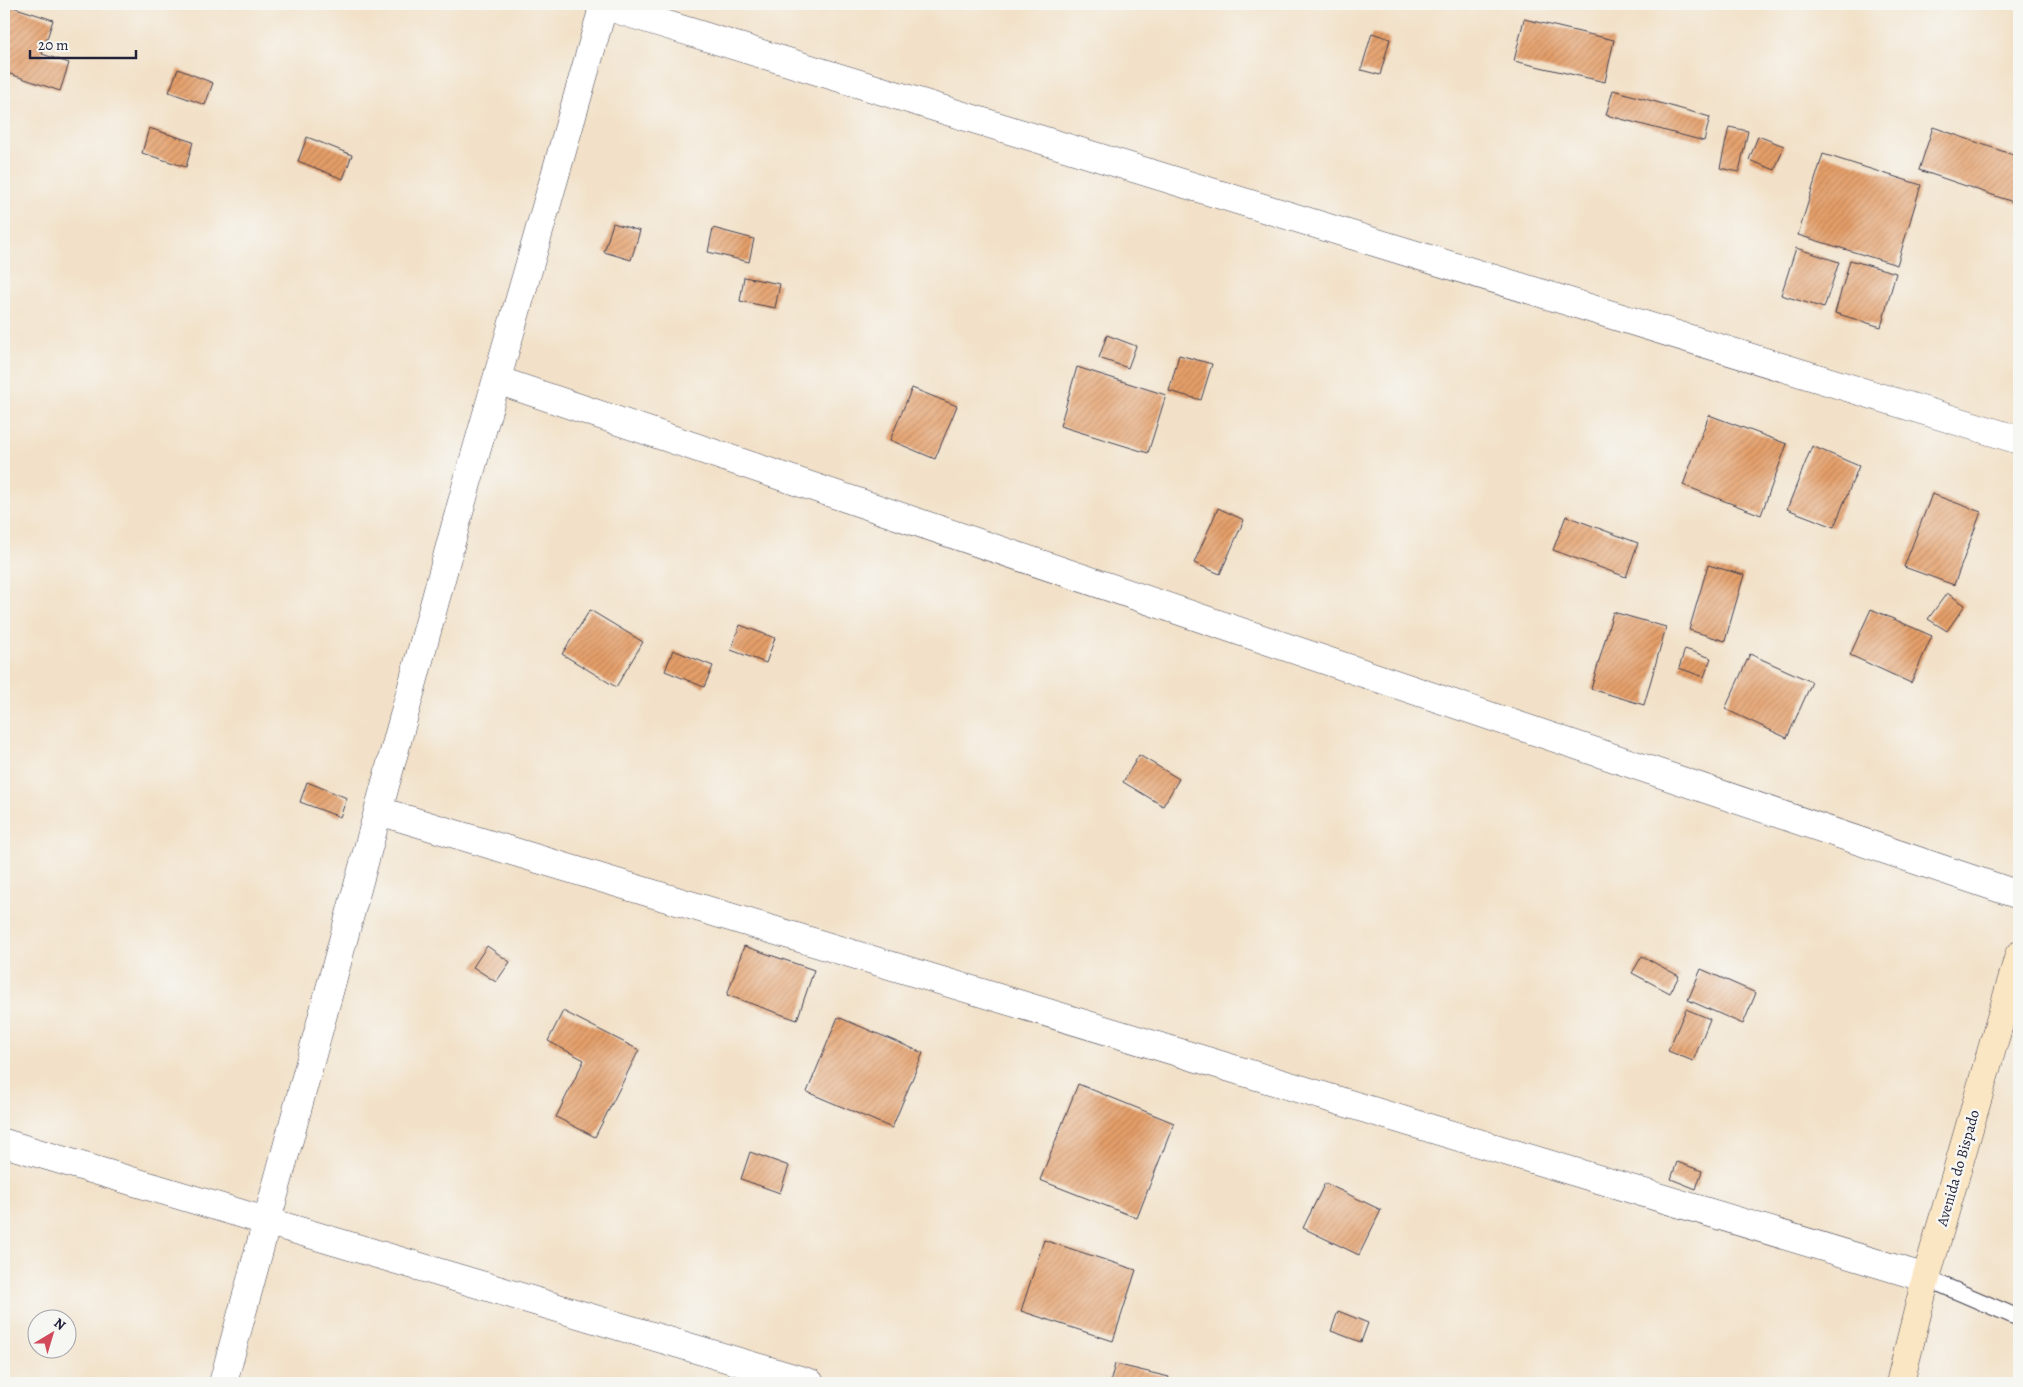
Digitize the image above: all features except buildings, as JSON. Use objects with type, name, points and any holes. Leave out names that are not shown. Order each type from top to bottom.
[{"type":"main road","name":"Avenida do Bispado","points":[[1900,1383],[1926,1278],[2019,954]]},
{"type":"street","points":[[223,1383],[497,380],[602,4],[2019,440]]},
{"type":"street","points":[[497,380],[2019,895]]},
{"type":"street","points":[[379,811],[1926,1278]]},
{"type":"street","points":[[4,1142],[810,1383]]},
{"type":"lane","points":[[1926,1278],[2019,1318]]}]
